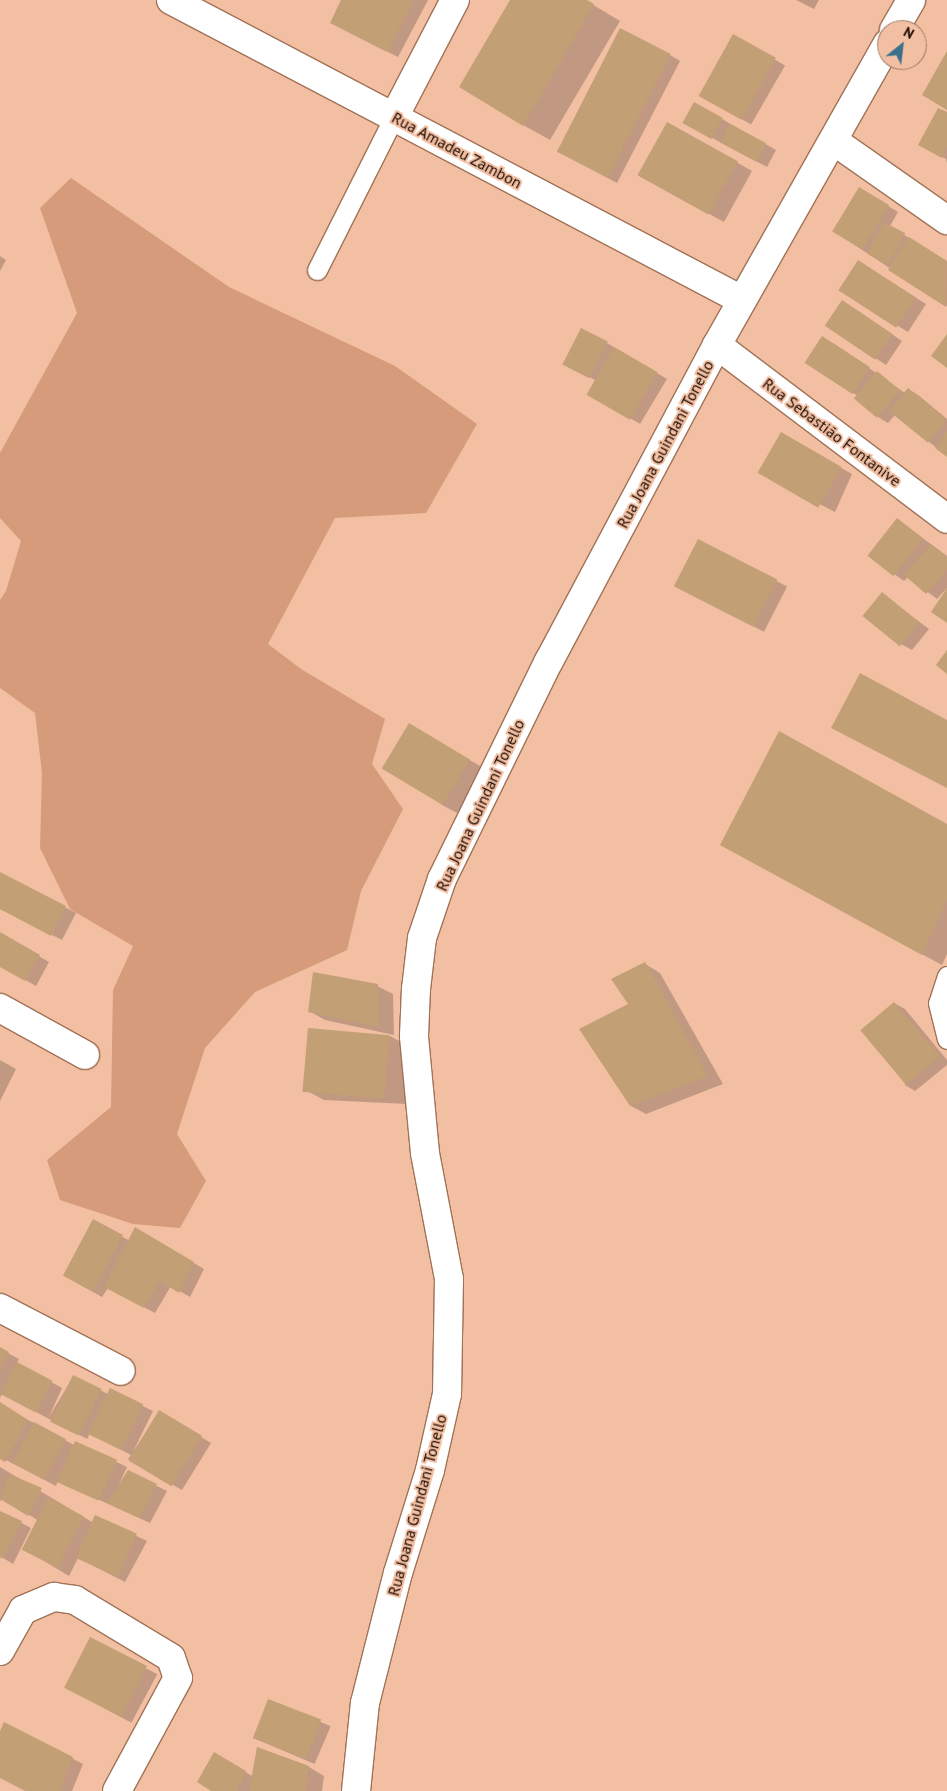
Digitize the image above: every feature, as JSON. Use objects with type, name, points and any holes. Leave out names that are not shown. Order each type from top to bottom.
[{"type":"main road","name":"Rua Amadeu Zambon","points":[[171,0],[742,300]]},
{"type":"main road","points":[[394,117],[455,0]]},
{"type":"main road","points":[[900,20],[911,0]]},
{"type":"main road","name":"Rua Joana Guindani Tonello","points":[[356,1791],[365,1703],[398,1573],[430,1470],[447,1394],[448,1279],[425,1153],[414,1036],[422,938],[442,879],[549,661],[717,345],[877,62]]},
{"type":"main road","points":[[834,140],[947,220]]},
{"type":"main road","name":"Rua Sebastião Fontanive","points":[[717,345],[947,519]]},
{"type":"main road","points":[[0,1008],[85,1055]]},
{"type":"main road","points":[[0,1308],[121,1370]]},
{"type":"main road","points":[[0,1651],[23,1610],[54,1596],[75,1600],[171,1658],[178,1678],[123,1780]]},
{"type":"lane","points":[[317,270],[394,117]]},
{"type":"lane","points":[[947,976],[938,1003],[947,1039]]},
{"type":"shaded area","points":[[71,178],[229,287],[395,366],[477,424],[426,513],[335,518],[268,644],[301,669],[385,719],[372,764],[403,809],[361,891],[347,950],[255,992],[205,1048],[177,1134],[206,1181],[180,1228],[133,1224],[60,1200],[47,1160],[111,1107],[113,990],[133,946],[70,909],[40,848],[42,773],[35,713],[0,688],[0,600],[6,591],[21,541],[0,518],[0,453],[77,313],[40,208]]},
{"type":"building","points":[[341,0],[414,0],[387,52],[330,23]]},
{"type":"building","points":[[510,0],[587,0],[594,4],[523,126],[459,87]]},
{"type":"building","points":[[620,28],[671,54],[608,178],[557,152]]},
{"type":"building","points":[[733,34],[776,58],[741,120],[699,96]]},
{"type":"building","points":[[947,51],[947,110],[922,95]]},
{"type":"building","points":[[694,102],[723,118],[711,139],[682,123]]},
{"type":"building","points":[[938,108],[947,112],[947,147],[942,158],[918,145]]},
{"type":"building","points":[[667,122],[738,161],[708,215],[637,175]]},
{"type":"building","points":[[730,124],[766,143],[756,162],[720,143]]},
{"type":"building","points":[[859,187],[889,205],[862,250],[832,232]]},
{"type":"building","points":[[884,222],[905,233],[888,265],[867,254]]},
{"type":"building","points":[[909,237],[947,261],[946,307],[888,270]]},
{"type":"building","points":[[858,260],[916,298],[896,328],[838,290]]},
{"type":"building","points":[[842,300],[893,334],[875,360],[825,326]]},
{"type":"building","points":[[581,328],[608,342],[589,378],[562,365]]},
{"type":"building","points":[[947,334],[947,368],[931,356]]},
{"type":"building","points":[[822,336],[870,367],[852,394],[805,363]]},
{"type":"building","points":[[614,347],[657,372],[630,420],[586,395]]},
{"type":"building","points":[[877,371],[900,390],[877,418],[854,399]]},
{"type":"building","points":[[908,388],[947,419],[928,443],[889,411]]},
{"type":"building","points":[[947,431],[947,457],[935,448]]},
{"type":"building","points":[[781,432],[842,467],[818,508],[758,473]]},
{"type":"building","points":[[897,518],[923,538],[893,576],[867,556]]},
{"type":"building","points":[[698,539],[777,579],[753,627],[674,586]]},
{"type":"building","points":[[931,544],[947,557],[947,570],[926,594],[904,575]]},
{"type":"building","points":[[947,588],[947,623],[931,612]]},
{"type":"building","points":[[882,592],[919,622],[900,646],[862,616]]},
{"type":"building","points":[[947,650],[947,674],[936,665]]},
{"type":"building","points":[[860,673],[947,720],[947,788],[831,728]]},
{"type":"building","points":[[409,723],[470,760],[443,805],[382,768]]},
{"type":"building","points":[[779,731],[947,824],[947,899],[922,955],[720,845]]},
{"type":"building","points":[[0,872],[66,906],[51,936],[0,909]]},
{"type":"building","points":[[0,932],[40,955],[25,981],[0,967]]},
{"type":"building","points":[[645,962],[708,1076],[630,1106],[579,1029],[628,1004],[611,979]]},
{"type":"building","points":[[313,972],[378,984],[379,1027],[308,1012]]},
{"type":"building","points":[[894,1002],[940,1056],[906,1085],[860,1030]]},
{"type":"building","points":[[308,1028],[390,1035],[384,1099],[302,1092]]},
{"type":"building","points":[[93,1219],[123,1235],[93,1291],[63,1276]]},
{"type":"building","points":[[135,1227],[194,1262],[179,1293],[160,1281],[144,1308],[104,1287]]},
{"type":"building","points":[[0,1347],[9,1352],[0,1371]]},
{"type":"building","points":[[17,1362],[52,1381],[35,1413],[0,1394]]},
{"type":"building","points":[[73,1375],[102,1389],[79,1436],[50,1422]]},
{"type":"building","points":[[110,1388],[143,1404],[121,1450],[88,1434]]},
{"type":"building","points":[[0,1402],[28,1420],[5,1462],[0,1459]]},
{"type":"building","points":[[159,1410],[202,1436],[171,1486],[129,1461]]},
{"type":"building","points":[[34,1422],[66,1439],[44,1480],[12,1463]]},
{"type":"building","points":[[75,1441],[117,1460],[99,1501],[57,1482]]},
{"type":"building","points":[[128,1470],[157,1484],[139,1518],[107,1503]]},
{"type":"building","points":[[9,1474],[42,1488],[28,1516],[0,1499]]},
{"type":"building","points":[[48,1498],[84,1516],[57,1568],[22,1550]]},
{"type":"building","points":[[0,1511],[22,1521],[2,1559],[0,1557]]},
{"type":"building","points":[[95,1515],[137,1534],[118,1577],[76,1558]]},
{"type":"building","points":[[90,1637],[147,1666],[121,1717],[64,1688]]},
{"type":"building","points":[[268,1699],[321,1719],[306,1759],[253,1738]]},
{"type":"building","points":[[4,1722],[73,1757],[60,1791],[25,1791],[0,1778],[0,1731]]},
{"type":"building","points":[[257,1747],[309,1766],[306,1791],[249,1791]]},
{"type":"building","points":[[214,1752],[246,1771],[237,1791],[211,1791],[197,1782]]}]
